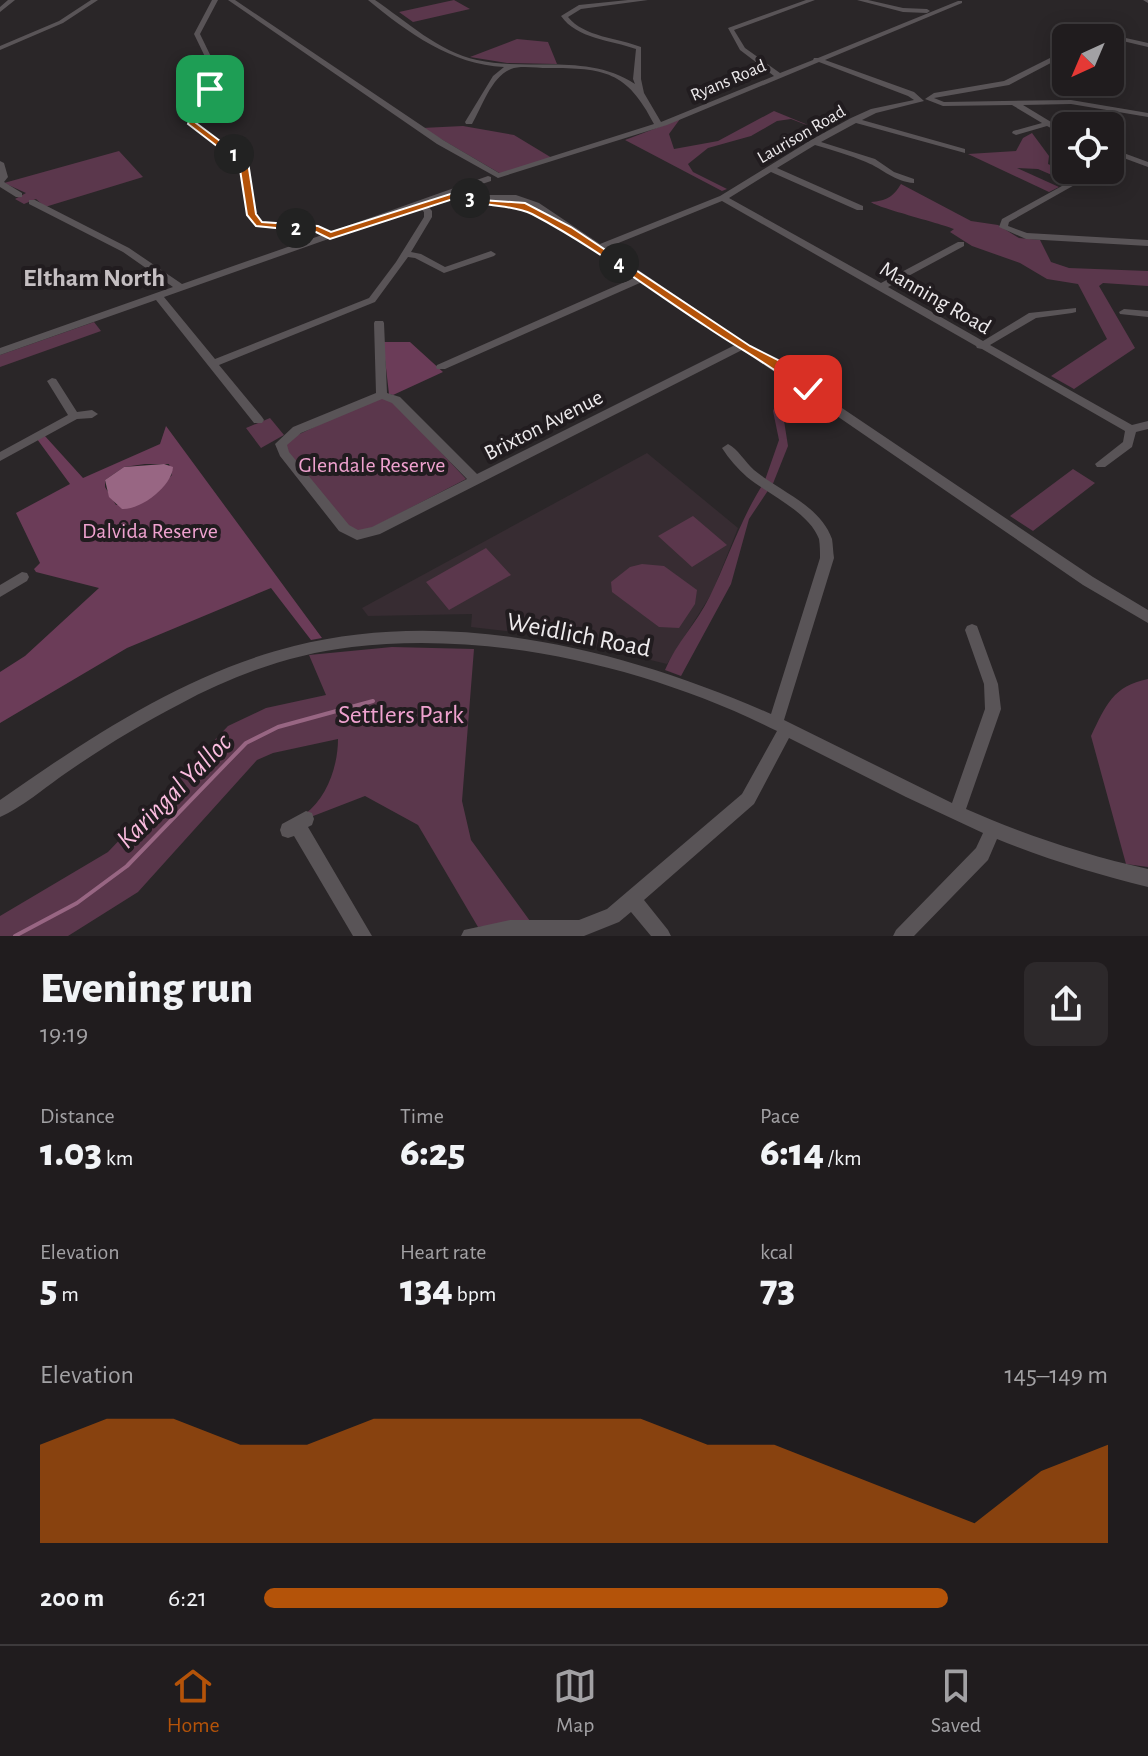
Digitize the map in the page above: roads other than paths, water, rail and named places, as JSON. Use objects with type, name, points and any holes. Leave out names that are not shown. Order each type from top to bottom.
[{"type":"street","points":[[0,10],[12,0]]},
{"type":"street","points":[[0,48],[61,22],[95,0]]},
{"type":"street","points":[[210,75],[212,65],[197,34],[216,2],[235,0],[495,179]]},
{"type":"street","points":[[371,0],[447,51],[475,62],[510,66],[563,66],[597,72],[624,79],[642,95]]},
{"type":"street","points":[[645,0],[579,7],[564,16],[574,27],[639,48],[637,79],[658,124]]},
{"type":"street","points":[[782,74],[770,70],[742,49],[730,29],[812,0]]},
{"type":"street","points":[[860,0],[903,10],[936,10]]},
{"type":"street","name":"Ryans Road","points":[[1,351],[658,124],[959,1]]},
{"type":"street","points":[[903,10],[914,19]]},
{"type":"street","points":[[1124,40],[1148,45]]},
{"type":"street","name":"Laurison Road","points":[[598,248],[723,198],[854,120],[881,108],[915,103],[919,99],[816,59]]},
{"type":"street","points":[[1052,59],[1006,83],[929,97],[931,101],[943,104],[1076,102],[1148,115]]},
{"type":"street","points":[[469,122],[495,77],[510,66]]},
{"type":"street","points":[[205,89],[192,124],[243,162],[254,220],[269,227],[318,229],[330,236]]},
{"type":"street","points":[[1014,103],[1052,127]]},
{"type":"street","points":[[854,120],[962,151]]},
{"type":"street","points":[[1016,133],[1045,124]]},
{"type":"street","points":[[814,142],[872,161],[891,174],[911,181]]},
{"type":"street","points":[[1124,156],[1148,165]]},
{"type":"street","points":[[0,163],[4,177],[0,182],[19,195]]},
{"type":"street","points":[[771,169],[860,208]]},
{"type":"street","points":[[1072,184],[1005,221],[1003,227],[1026,236],[1148,243]]},
{"type":"street","points":[[466,190],[479,202],[522,205],[598,248],[805,393],[838,411],[1088,581],[1148,617]]},
{"type":"street","name":"Manning Road","points":[[723,198],[1131,429]]},
{"type":"street","points":[[32,202],[132,253],[181,288]]},
{"type":"street","points":[[212,364],[373,299],[406,254],[428,215],[422,205]]},
{"type":"street","points":[[880,288],[961,244]]},
{"type":"street","points":[[406,254],[420,257],[444,270],[491,254]]},
{"type":"street","points":[[441,367],[642,278]]},
{"type":"street","points":[[158,296],[258,420]]},
{"type":"street","points":[[981,346],[1028,317],[1072,310]]},
{"type":"street","points":[[1124,312],[1148,314]]},
{"type":"street","points":[[379,323],[382,395],[396,400],[475,480]]},
{"type":"street","name":"Brixton Avenue","points":[[382,395],[297,430],[282,441],[282,450],[344,528],[361,535],[743,347]]},
{"type":"street","points":[[52,381],[74,416]]},
{"type":"street","points":[[0,457],[74,416],[92,414]]},
{"type":"street","points":[[1101,464],[1128,444],[1131,429],[1148,425]]},
{"type":"street","points":[[470,936],[510,929],[590,927],[633,900],[748,799],[781,726],[827,558],[827,546],[814,522],[738,461],[728,448]]},
{"type":"street","points":[[0,592],[22,577]]},
{"type":"street","points":[[956,813],[993,709],[991,684],[972,630]]},
{"type":"street","name":"Weidlich Road","points":[[0,809],[83,753],[188,694],[275,657],[340,643],[452,640],[559,652],[672,681],[781,726],[992,830],[1083,863],[1148,878]]},
{"type":"street","points":[[297,825],[363,936]]},
{"type":"street","points":[[902,936],[982,854],[992,830]]},
{"type":"street","points":[[633,900],[662,936]]},
{"type":"waterway","name":"Karingal Yalloc","points":[[15,936],[77,903],[127,866],[246,743],[278,727],[373,701]]},
{"type":"district","name":"Eltham North","points":[[94,277]]},
{"type":"park label","name":"Glendale Reserve","points":[[372,464]]},
{"type":"park label","name":"Dalvida Reserve","points":[[150,530]]},
{"type":"park label","name":"Settlers Park","points":[[401,714]]}]
